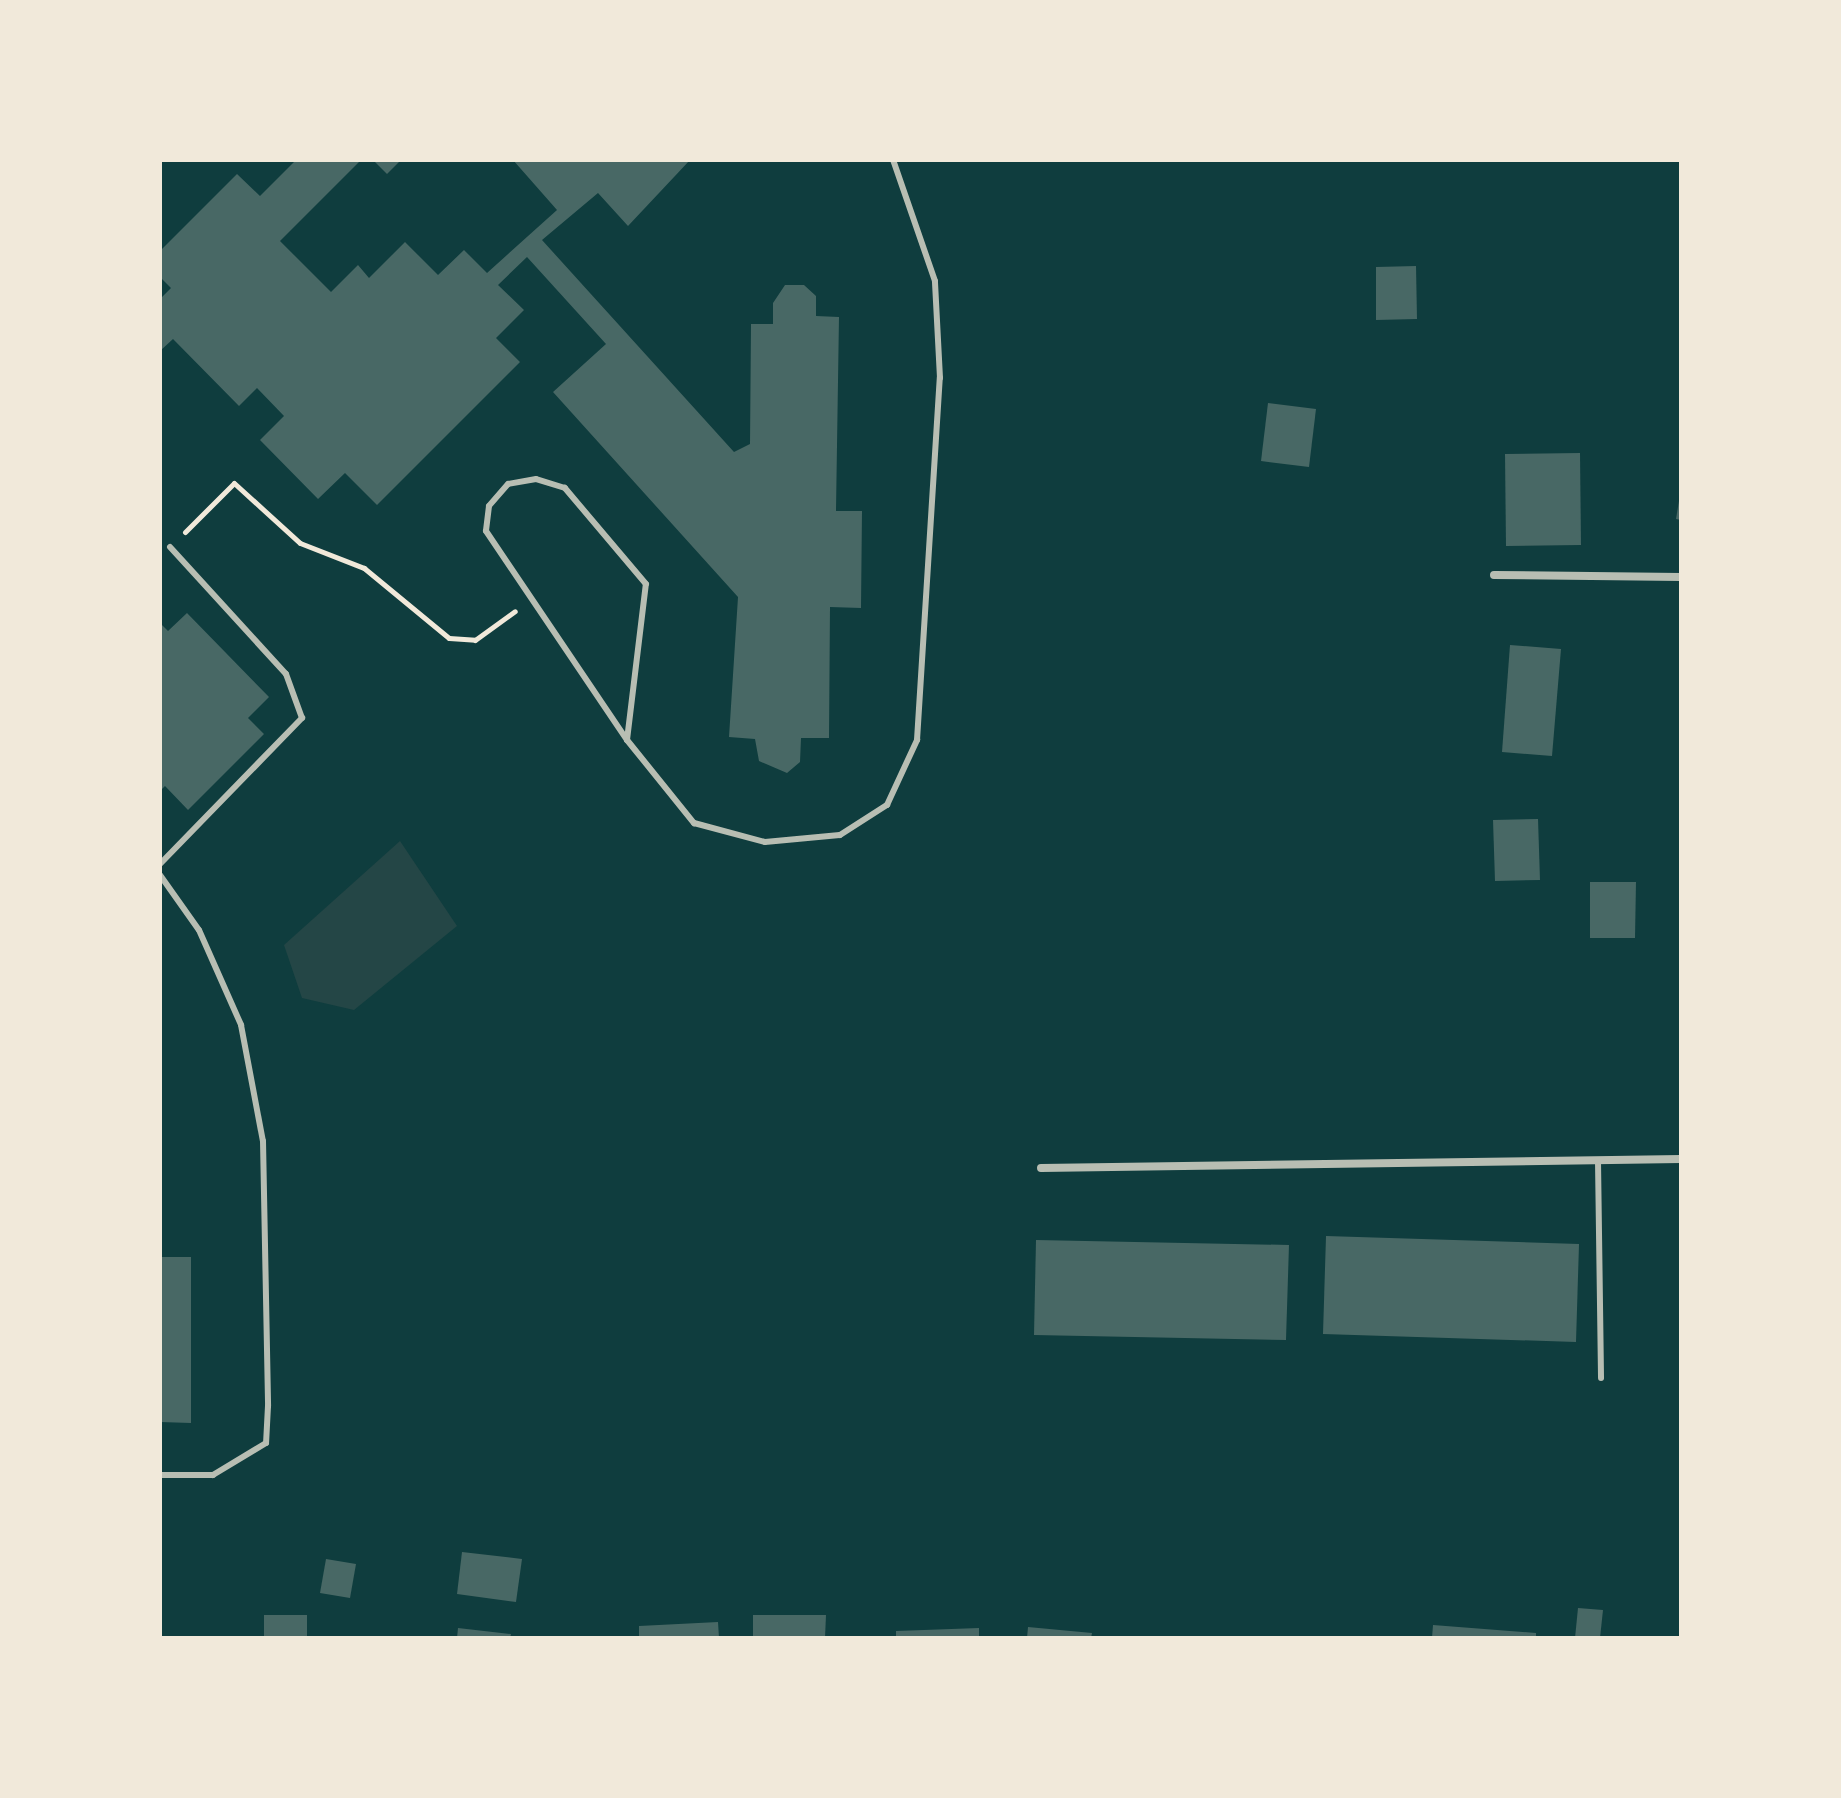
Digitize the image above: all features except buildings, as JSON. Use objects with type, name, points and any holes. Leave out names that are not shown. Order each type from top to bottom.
[{"type":"street","points":[[1494,575],[1681,577]]},
{"type":"street","points":[[1041,1168],[1681,1159]]},
{"type":"lane","points":[[627,740],[646,584],[565,488],[536,479],[508,484],[489,506],[486,531],[627,740],[694,823],[765,842],[840,835],[887,805],[917,740],[940,378],[935,281],[893,160]]},
{"type":"lane","points":[[160,864],[302,718],[286,674],[170,547]]},
{"type":"lane","points":[[160,875],[199,930],[241,1025],[263,1141],[268,1406],[266,1443],[213,1475],[160,1475]]},
{"type":"lane","points":[[1598,1161],[1601,1378]]},
{"type":"path","points":[[170,547],[234,483],[300,543],[364,568],[449,638],[475,640],[532,599]]},
{"type":"shaded area","points":[[400,841],[457,926],[354,1010],[302,998],[284,945]]}]
